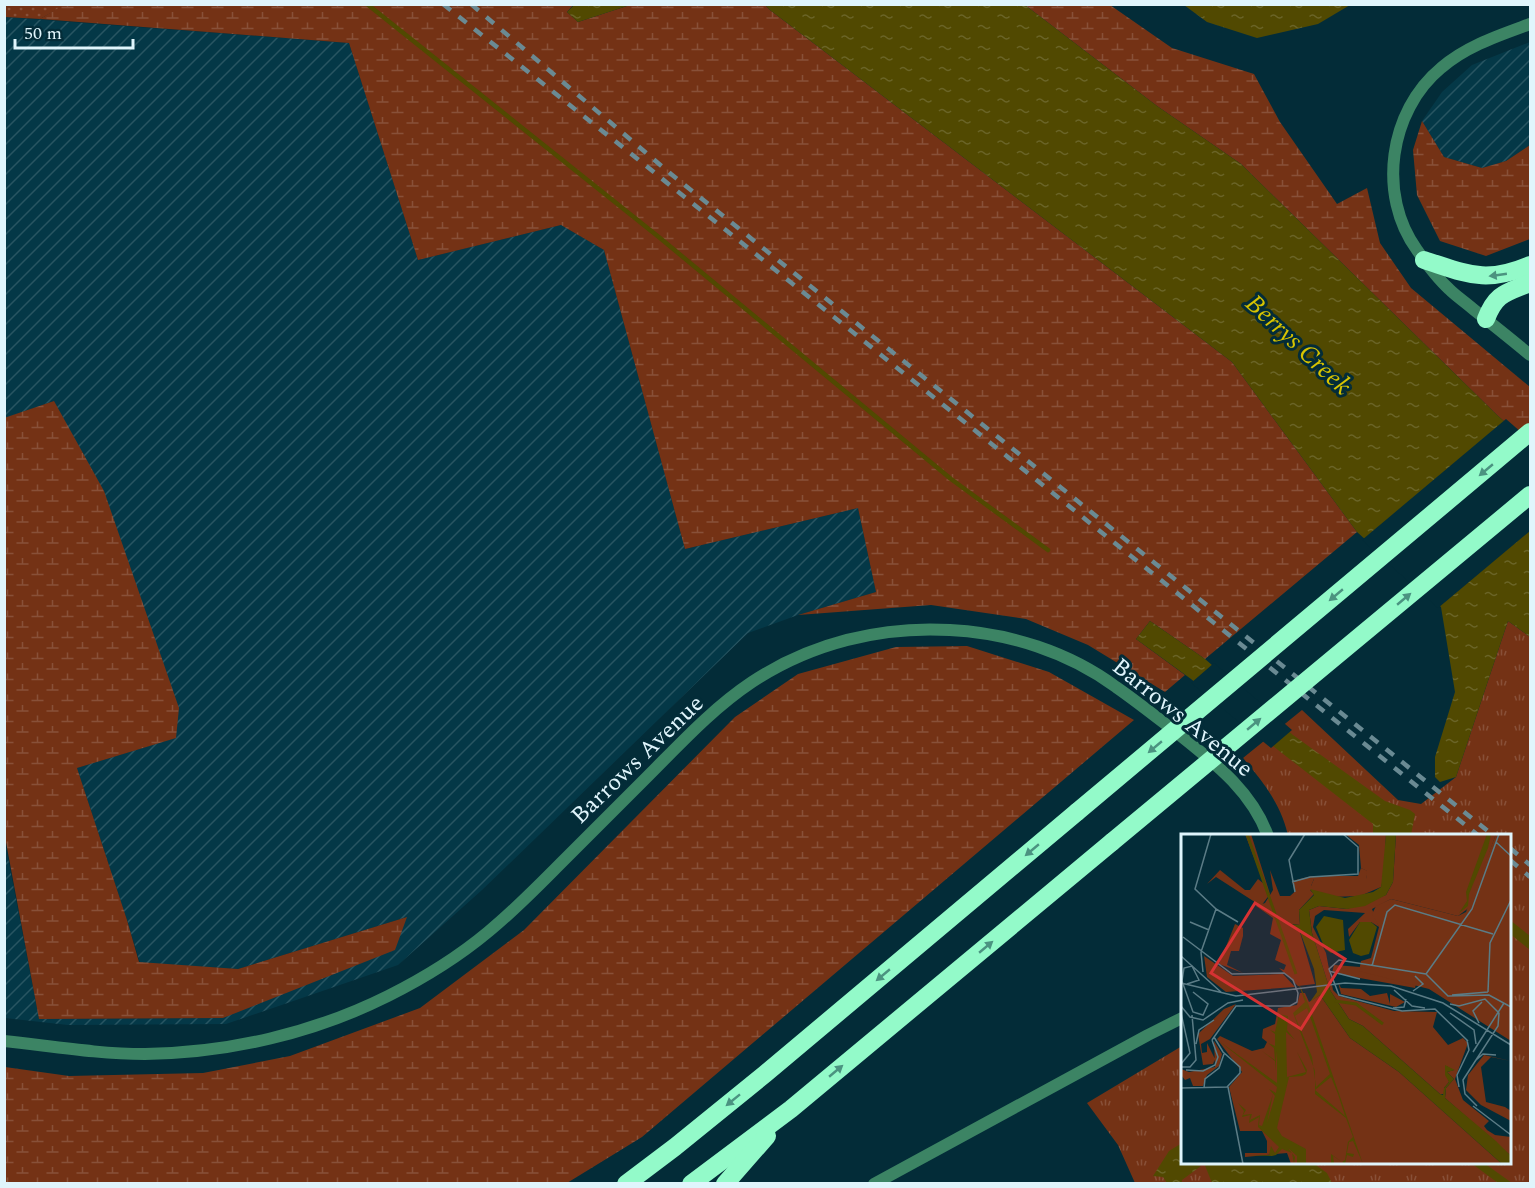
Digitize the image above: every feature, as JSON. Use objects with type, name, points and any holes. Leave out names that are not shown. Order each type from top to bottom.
[{"type":"highway","points":[[1424,260],[1479,276],[1499,275],[1530,265]]},
{"type":"highway","points":[[1486,319],[1492,305],[1500,297],[1530,283]]},
{"type":"highway","points":[[626,1184],[758,1080],[1530,432]]},
{"type":"highway","points":[[691,1184],[790,1109],[1530,495]]},
{"type":"highway","points":[[724,1184],[790,1109]]},
{"type":"street","points":[[1530,24],[1477,45],[1451,60],[1424,85],[1406,116],[1396,143],[1393,186],[1403,226],[1424,260],[1448,289],[1530,355]]},
{"type":"street","name":"Barrows Avenue","points":[[4,1041],[92,1051],[177,1053],[253,1042],[310,1028],[387,996],[449,960],[488,932],[534,890],[697,728],[739,692],[769,672],[799,657],[871,634],[933,629],[983,633],[1038,647],[1083,666],[1126,694],[1190,743],[1225,774],[1254,806],[1267,834]]},
{"type":"street","points":[[874,1184],[1181,1019]]},
{"type":"shaded area","points":[[5,17],[349,43],[418,260],[561,225],[604,250],[685,549],[858,508],[876,592],[798,615],[748,633],[482,890],[398,965],[226,1024],[68,1025],[5,1018],[4,837],[39,1019],[223,1018],[407,917],[238,969],[140,963],[77,768],[175,738],[54,401],[5,418]]},
{"type":"shaded area","points":[[1530,42],[1530,145],[1506,161],[1482,168],[1444,157],[1422,121],[1442,92],[1472,65]]},
{"type":"green space","points":[[65,4],[574,4],[567,12],[578,22],[630,5],[765,5],[1232,362],[1357,532],[1205,659],[1150,621],[1136,639],[1185,675],[1165,692],[1088,645],[1026,619],[931,605],[798,615],[876,592],[858,508],[685,549],[604,250],[561,225],[418,260],[349,43],[40,19]]},
{"type":"green space","points":[[4,5],[65,5],[40,19],[5,17]]},
{"type":"green space","points":[[1025,5],[1110,5],[1172,48],[1254,74],[1280,122],[1337,204],[1367,188],[1380,243],[1411,288],[1530,387],[1530,444],[1497,415],[1241,164],[1157,106]]},
{"type":"green space","points":[[1422,121],[1444,157],[1482,168],[1506,161],[1530,145],[1530,239],[1486,256],[1440,241],[1417,195],[1413,150]]},
{"type":"green space","points":[[54,401],[104,491],[179,708],[176,738],[77,768],[139,962],[238,969],[407,917],[395,950],[223,1018],[39,1019],[5,837],[4,418]]},
{"type":"green space","points":[[1508,621],[1530,637],[1530,1183],[1135,1183],[1118,1145],[1087,1103],[1181,1047],[1181,1164],[1511,1164],[1511,834],[1288,834],[1281,813],[1270,794],[1243,758],[1302,710],[1398,800],[1421,804],[1456,777]]},
{"type":"green space","points":[[967,646],[1049,672],[1134,720],[642,1137],[567,1183],[5,1183],[5,1067],[69,1076],[203,1073],[290,1056],[420,1008],[524,930],[735,717],[798,674],[896,647]]},
{"type":"water","points":[[574,5],[630,5],[578,22],[567,12]]},
{"type":"water","name":"Berrys Creek","points":[[765,5],[1025,5],[1157,106],[1241,164],[1497,415],[1530,444],[1530,637],[1508,621],[1456,777],[1440,782],[1435,777],[1435,757],[1455,692],[1441,607],[1357,532],[1232,362]]},
{"type":"water","points":[[1184,5],[1350,5],[1318,24],[1257,38],[1207,22]]},
{"type":"water","points":[[1150,621],[1205,659],[1293,735],[1385,801],[1415,814],[1411,834],[1373,834],[1373,824],[1191,679],[1136,639]]},
{"type":"water","points":[[1511,921],[1530,936],[1530,950],[1511,935]]},
{"type":"water","points":[[1181,1144],[1181,1164],[1201,1166],[1182,1180],[1182,1183],[1167,1183],[1163,1177],[1153,1176],[1169,1151]]},
{"type":"water","points":[[1204,1164],[1314,1164],[1327,1173],[1332,1183],[1212,1183]]},
{"type":"water","points":[[1472,1164],[1485,1164],[1512,1183],[1498,1183]]},
{"type":"pier","points":[[1506,419],[1530,440],[1530,531],[1438,608],[1362,540]]},
{"type":"pier","points":[[1214,663],[1292,730],[1271,748],[1191,683]]},
{"type":"waterway","points":[[367,4],[660,238],[951,479],[1048,550]]},
{"type":"railway","points":[[443,4],[1477,834]]},
{"type":"railway","points":[[471,4],[671,174],[1492,834]]},
{"type":"railway","points":[[1511,849],[1530,865]]},
{"type":"railway","points":[[1511,861],[1530,877]]}]
